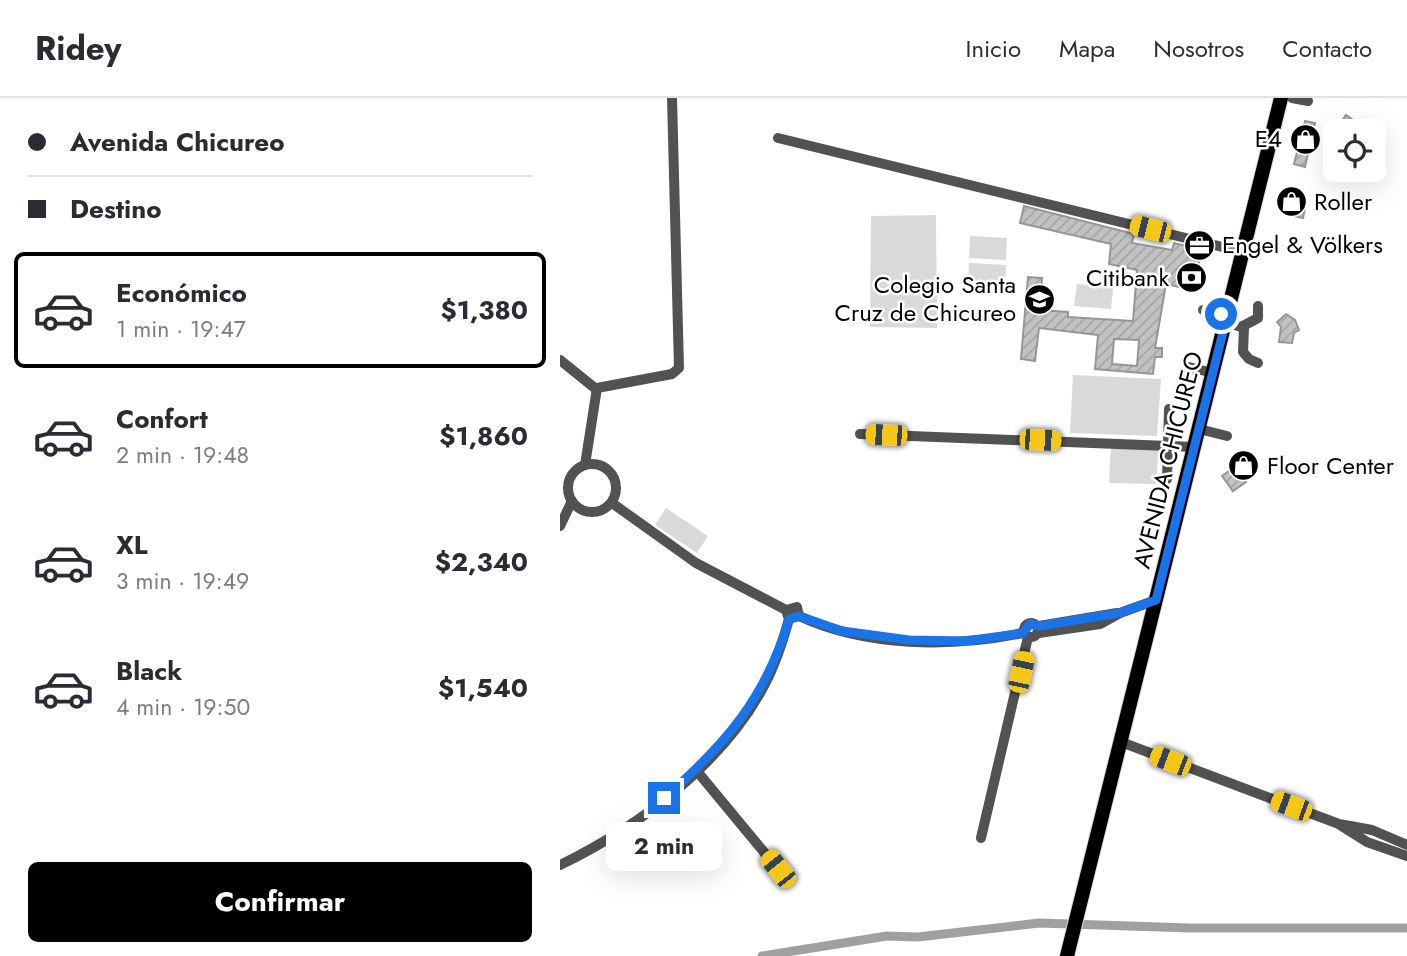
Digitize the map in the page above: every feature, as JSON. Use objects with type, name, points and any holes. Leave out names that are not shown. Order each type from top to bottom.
[{"type":"main road","name":"AVENIDA CHICUREO","points":[[1068,956],[1281,98]]},
{"type":"street","points":[[596,389],[603,385],[672,374],[679,368],[672,98]]},
{"type":"street","points":[[1292,98],[1308,101]]},
{"type":"street","points":[[778,138],[1243,252]]},
{"type":"street","points":[[1243,326],[1258,317],[1258,306]]},
{"type":"street","points":[[1203,310],[1243,326]]},
{"type":"street","points":[[1243,326],[1243,352],[1258,363]]},
{"type":"street","points":[[560,360],[596,389]]},
{"type":"street","points":[[1189,367],[1213,373]]},
{"type":"street","points":[[560,526],[572,501],[570,480],[584,465],[596,389]]},
{"type":"street","points":[[1167,479],[1169,410]]},
{"type":"street","points":[[1199,429],[1227,436]]},
{"type":"street","points":[[860,434],[1194,447]]},
{"type":"street","points":[[572,501],[578,508],[591,512],[605,509],[616,491],[613,476],[601,466],[584,465]]},
{"type":"street","points":[[611,503],[696,563],[791,615],[842,631],[909,640],[966,641],[1032,632],[1119,613],[1156,600]]},
{"type":"street","points":[[560,865],[631,823],[696,770],[757,697],[777,658],[791,615]]},
{"type":"street","points":[[981,838],[1032,632]]},
{"type":"street","points":[[1121,742],[1339,824],[1372,830],[1407,845]]},
{"type":"street","points":[[696,770],[778,869]]},
{"type":"street","points":[[1339,824],[1367,842],[1407,856]]},
{"type":"shaded area","points":[[936,215],[937,328],[870,327],[871,216]]},
{"type":"shaded area","points":[[970,236],[1007,238],[1006,260],[969,258]]},
{"type":"shaded area","points":[[969,263],[1006,265],[1005,287],[968,285]]},
{"type":"shaded area","points":[[1077,284],[1113,288],[1111,309],[1074,306]]},
{"type":"shaded area","points":[[1073,375],[1161,379],[1157,436],[1070,433]]},
{"type":"shaded area","points":[[1111,444],[1159,446],[1156,484],[1109,483]]},
{"type":"shaded area","points":[[666,508],[708,536],[697,553],[655,525]]},
{"type":"building","points":[[1305,121],[1315,123],[1305,167],[1294,164]]},
{"type":"building","points":[[1290,200],[1299,202],[1299,207],[1305,208],[1303,218],[1289,215]]},
{"type":"building","points":[[1024,206],[1134,234],[1132,243],[1172,250],[1174,243],[1202,250],[1192,290],[1166,284],[1155,348],[1162,348],[1162,357],[1155,357],[1153,374],[1095,369],[1098,335],[1039,328],[1035,361],[1021,359],[1028,277],[1042,278],[1040,310],[1068,312],[1068,317],[1133,321],[1137,270],[1109,264],[1111,244],[1020,223]],"holes":[[[1114,339],[1139,340],[1137,366],[1112,364]]]},
{"type":"building","points":[[1286,314],[1295,320],[1299,330],[1294,333],[1292,343],[1279,342],[1281,327],[1277,322]]},
{"type":"building","points":[[1236,457],[1256,461],[1253,475],[1238,471],[1246,482],[1233,491],[1222,476],[1233,468]]},
{"type":"waterway","points":[[762,956],[887,936],[918,937],[1039,923],[1190,928],[1407,928]]},
{"type":"place","name":"E4","points":[[1305,139]]},
{"type":"place","name":"Roller","points":[[1291,202]]},
{"type":"place","name":"Engel & Völkers","points":[[1199,245]]},
{"type":"place","name":"Citibank","points":[[1192,278]]},
{"type":"place","name":"Colegio Santa Cruz de Chicureo","points":[[1039,299]]},
{"type":"place","name":"Floor Center","points":[[1244,466]]},
{"type":"route","points":[[664,798],[696,770],[748,710],[772,670],[789,619],[793,620],[799,616],[842,631],[883,638],[930,642],[966,641],[1023,633],[1024,627],[1030,624],[1039,626],[1119,613],[1156,600],[1227,316],[1221,314]]}]
